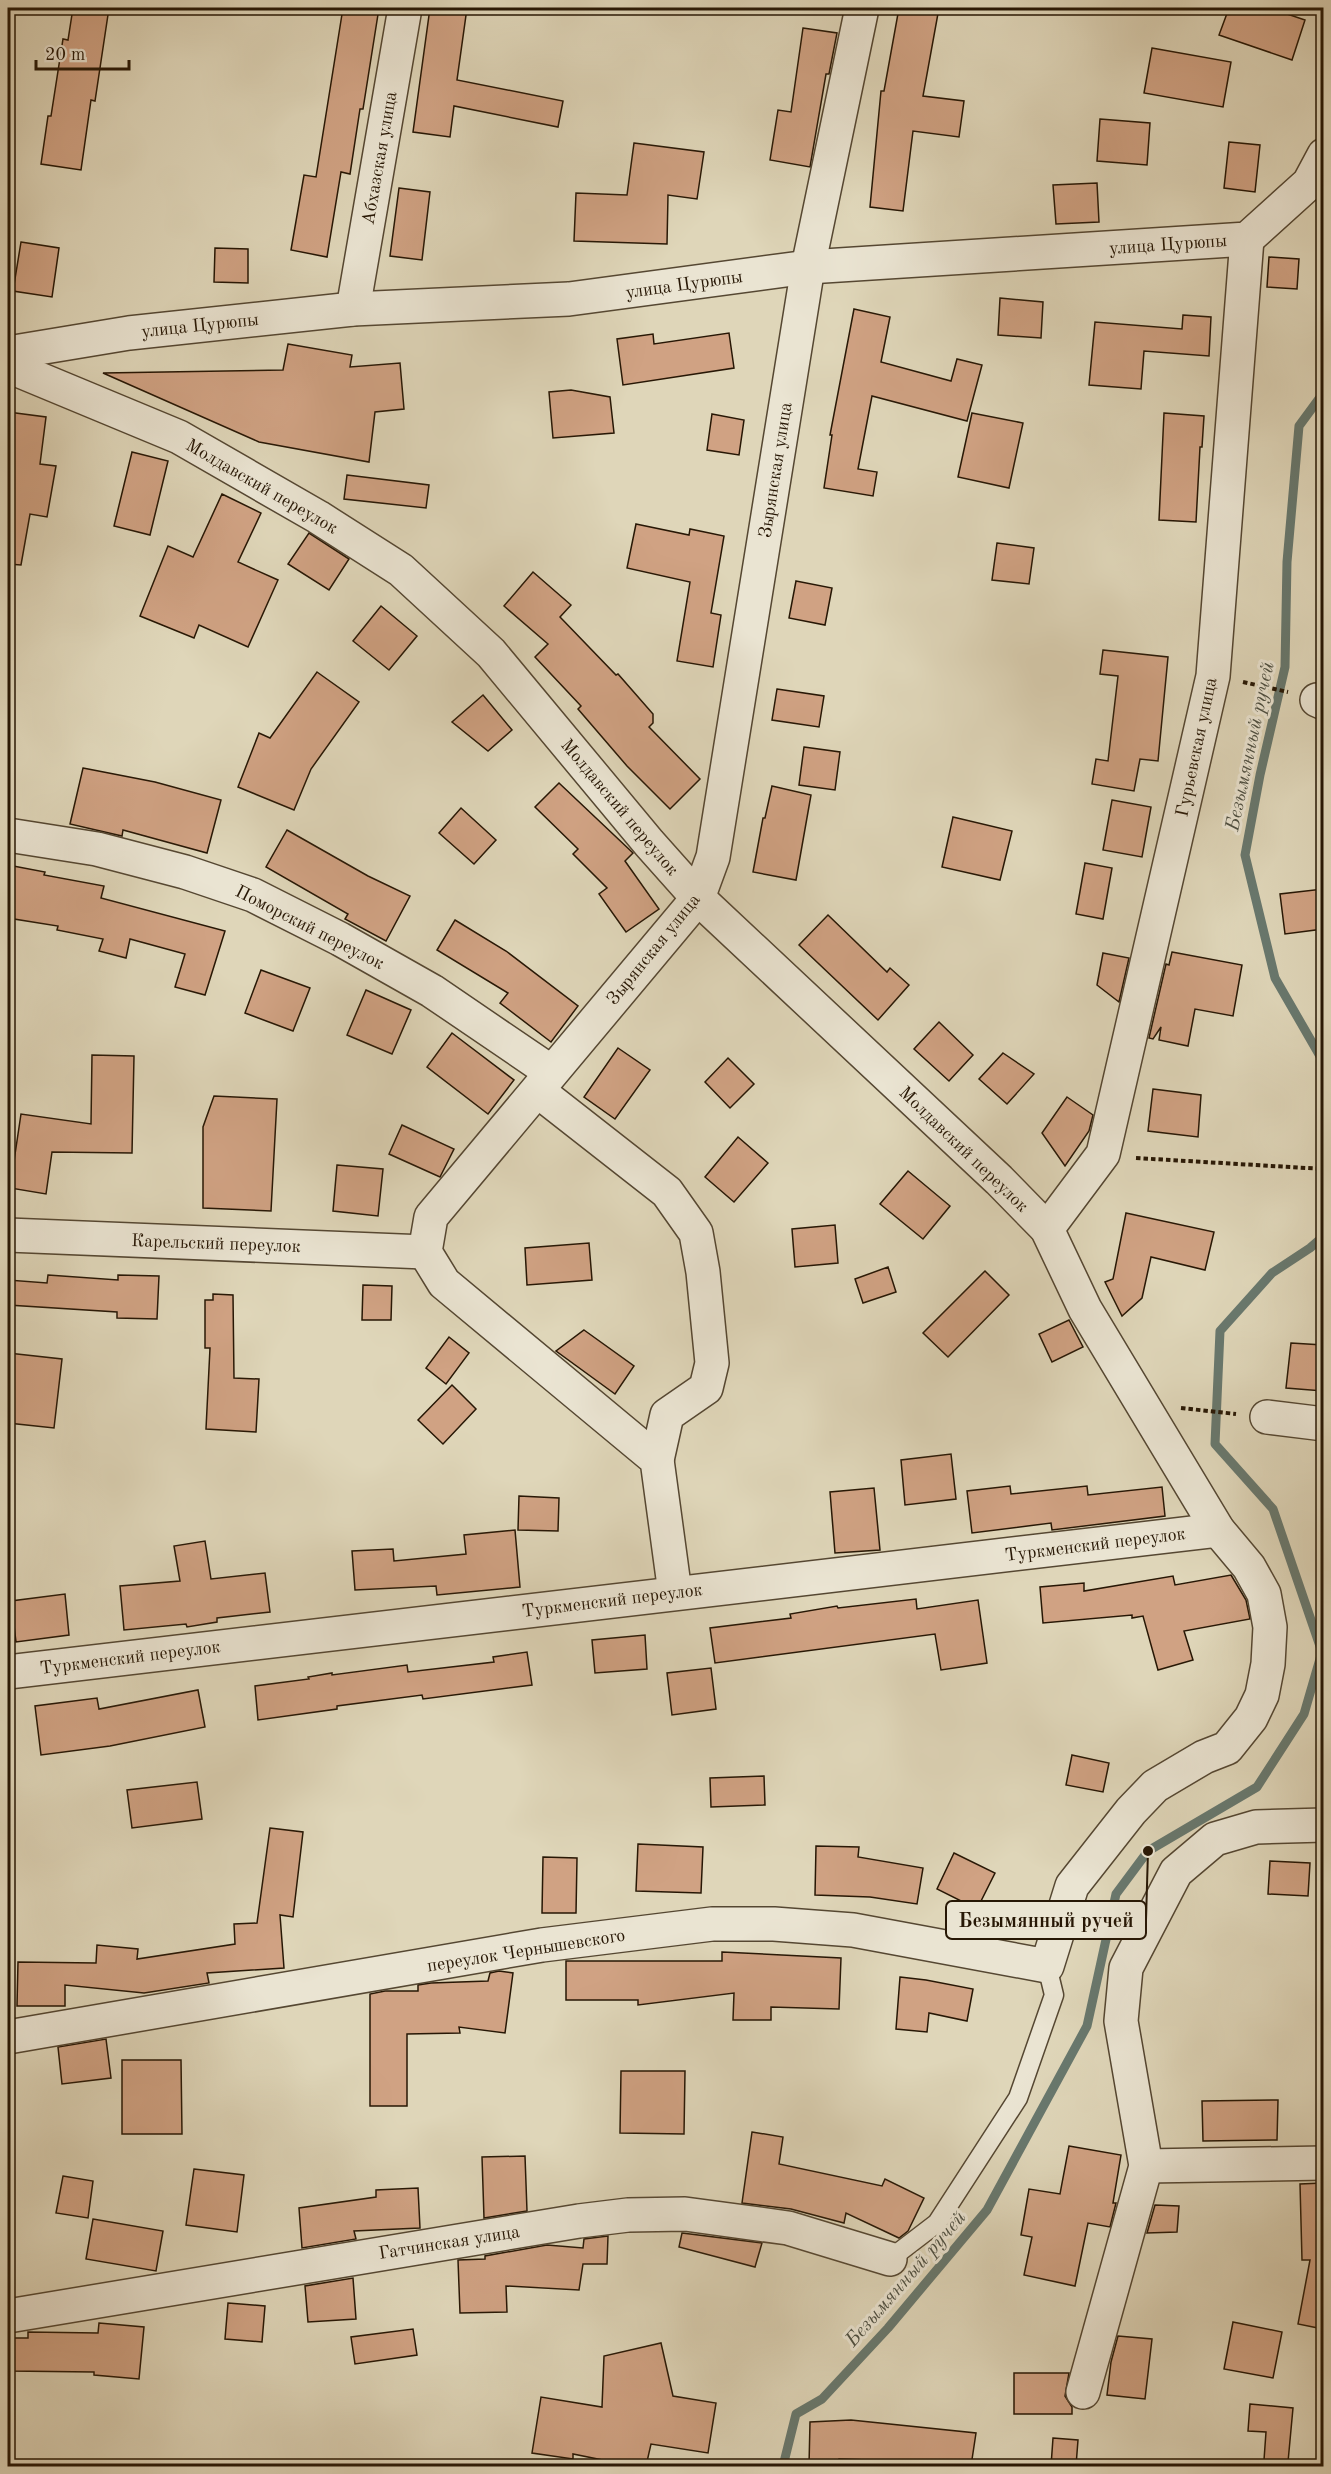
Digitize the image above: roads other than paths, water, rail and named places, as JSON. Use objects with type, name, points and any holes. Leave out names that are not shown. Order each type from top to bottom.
[{"type":"street","name":"Абхазская улица","points":[[353,309],[405,8]]},
{"type":"street","name":"Зырянская улица","points":[[425,1252],[431,1217],[699,898],[713,857],[808,267],[862,8]]},
{"type":"street","name":"улица Цурюпы","points":[[8,354],[129,333],[353,309],[569,299],[808,267],[1247,239],[1309,183],[1323,155]]},
{"type":"street","name":"Гурьевская улица","points":[[1047,1229],[1103,1154],[1213,676],[1247,239]]},
{"type":"street","name":"Молдавский переулок","points":[[8,366],[179,437],[318,517],[401,570],[490,653],[699,898],[999,1180],[1047,1229],[1085,1309],[1218,1530],[1249,1567],[1264,1594],[1270,1628],[1268,1664],[1262,1695],[1251,1718],[1227,1748],[1204,1757],[1155,1786],[1131,1811],[1072,1886],[1047,1966]]},
{"type":"street","name":"Поморский переулок","points":[[8,835],[97,849],[185,872],[253,895],[340,939],[432,991],[544,1082],[667,1192],[696,1233],[703,1272],[712,1363],[706,1388],[667,1415],[657,1460]]},
{"type":"street","name":"Карельский переулок","points":[[8,1235],[425,1252]]},
{"type":"street","points":[[425,1252],[444,1283],[657,1460],[675,1593]]},
{"type":"street","points":[[1254,1416],[1323,1424]]},
{"type":"street","name":"Туркменский переулок","points":[[8,1672],[1218,1530]]},
{"type":"street","points":[[1083,2392],[1146,2166],[1121,2020],[1126,1968],[1176,1872],[1215,1839],[1256,1827],[1323,1825]]},
{"type":"street","name":"переулок Чернышевского","points":[[8,2037],[542,1945],[712,1924],[774,1924],[854,1930],[1047,1966]]},
{"type":"street","points":[[1146,2166],[1323,2163]]},
{"type":"street","name":"Гатчинская улица","points":[[8,2316],[579,2221],[628,2215],[685,2214],[788,2228],[890,2259]]},
{"type":"lane","points":[[890,2259],[937,2223],[1018,2098],[1054,1995],[1047,1966]]},
{"type":"waterway","name":"Безымянный ручей","points":[[1324,392],[1299,426],[1287,562],[1285,667],[1260,775],[1245,855],[1275,978],[1324,1063]]},
{"type":"waterway","name":"Безымянный ручей","points":[[783,2466],[796,2414],[822,2399],[888,2328],[987,2210],[1087,2026],[1116,1894],[1148,1851],[1257,1787],[1304,1714],[1322,1652],[1273,1509],[1215,1444],[1220,1331],[1272,1273],[1324,1236]]},
{"type":"place","name":"Безымянный ручей","points":[[1148,1851]]}]
